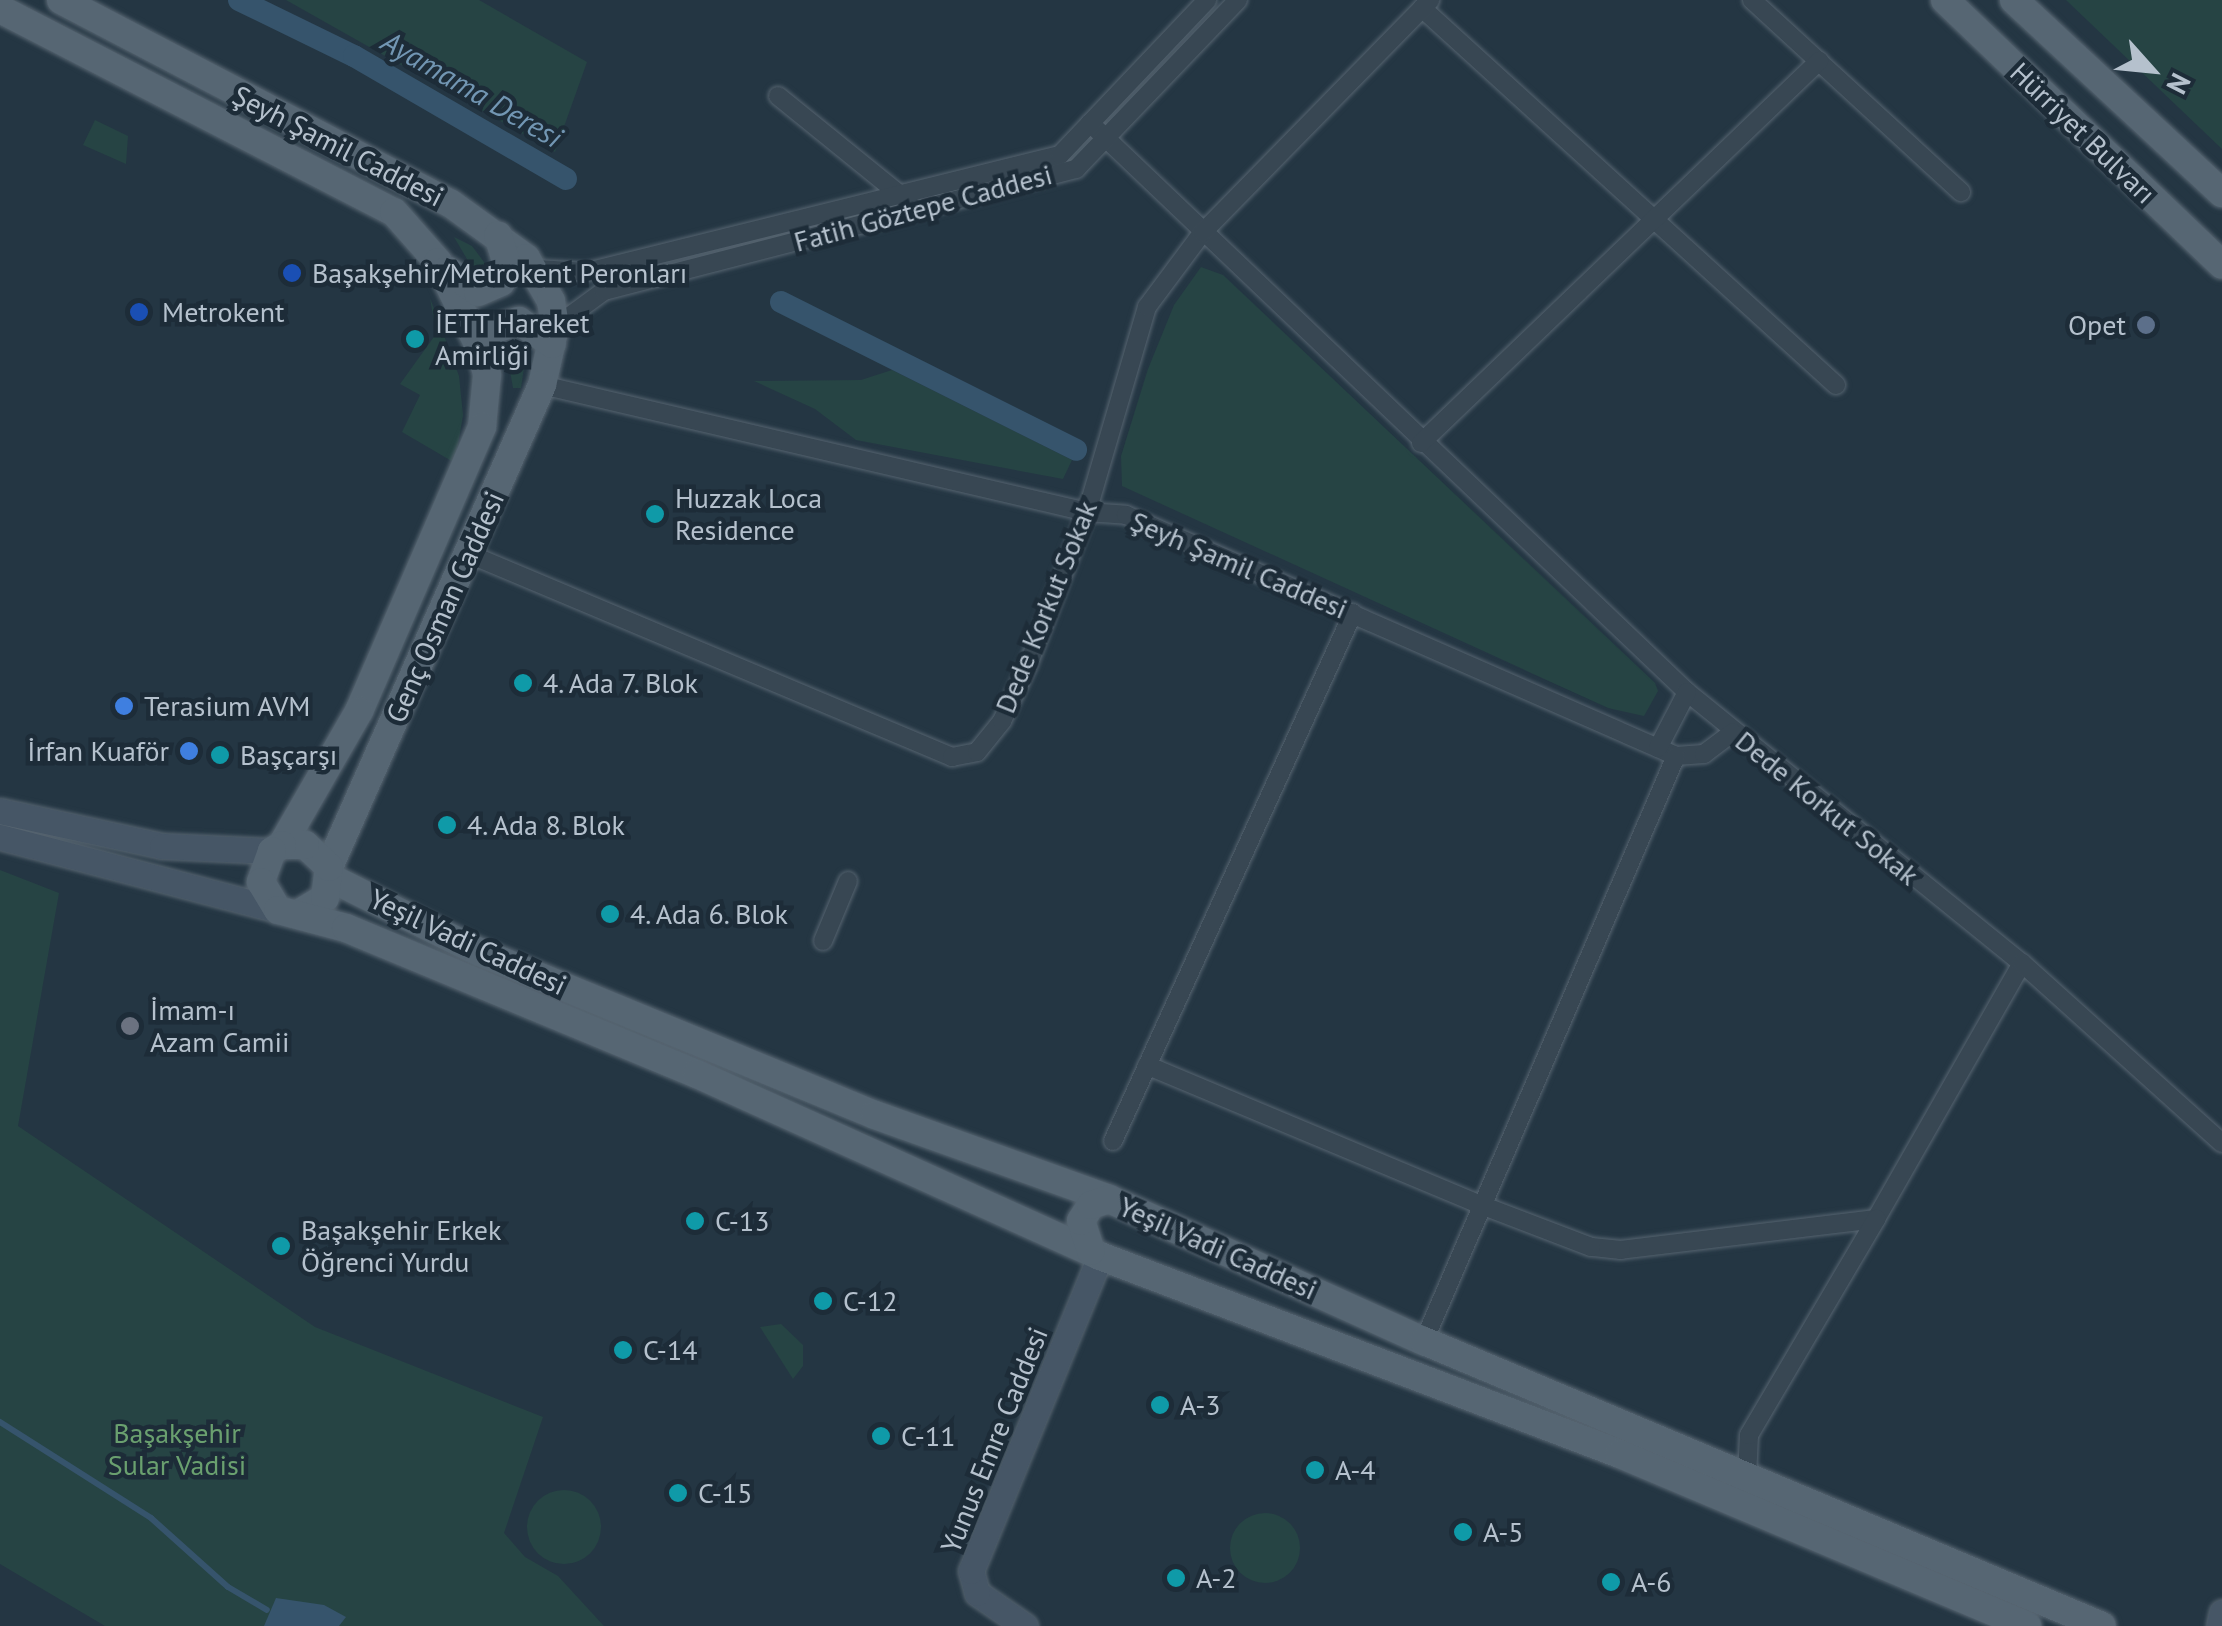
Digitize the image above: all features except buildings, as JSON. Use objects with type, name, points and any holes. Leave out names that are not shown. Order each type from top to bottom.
[{"type":"main road","name":"Şeyh Şamil Caddesi","points":[[60,0],[498,235],[536,269]]},
{"type":"main road","name":"Hürriyet Bulvarı","points":[[1945,0],[2222,265]]},
{"type":"main road","name":"Hürriyet Bulvarı","points":[[2014,0],[2222,193]]},
{"type":"main road","name":"Şeyh Şamil Caddesi","points":[[0,9],[394,212],[438,262],[480,348]]},
{"type":"main road","points":[[438,262],[464,287],[488,291],[508,268],[498,235]]},
{"type":"main road","points":[[536,269],[553,336]]},
{"type":"main road","points":[[480,348],[488,332],[519,321],[553,336]]},
{"type":"main road","name":"Genç Osman Caddesi","points":[[330,873],[542,385],[553,336]]},
{"type":"main road","name":"Genç Osman Caddesi","points":[[277,848],[359,711],[482,427],[487,375],[480,348]]},
{"type":"main road","points":[[0,811],[162,846],[277,848],[315,850],[330,873],[318,906],[288,912],[261,882],[277,848]]},
{"type":"main road","name":"Yeşil Vadi Caddesi","points":[[0,837],[288,912],[594,1030],[1101,1255],[1620,1454],[2027,1626]]},
{"type":"main road","name":"Yeşil Vadi Caddesi","points":[[330,873],[477,951],[876,1115],[1118,1203],[1424,1342],[2102,1626]]},
{"type":"main road","points":[[1118,1203],[1138,1221],[1138,1238],[1101,1255],[1081,1220],[1091,1206],[1118,1203]]},
{"type":"main road","name":"Yunus Emre Caddesi","points":[[1025,1626],[977,1593],[971,1570],[1101,1255]]},
{"type":"main road","points":[[2219,1626],[2222,1612]]},
{"type":"street","name":"Fatih Göztepe Caddesi","points":[[553,336],[604,291],[1060,155],[1207,0]]},
{"type":"street","name":"Fatih Göztepe Caddesi","points":[[536,269],[587,272],[1076,168],[1238,0]]},
{"type":"street","points":[[1752,0],[1961,192]]},
{"type":"street","points":[[1426,4],[1654,220],[1836,385]]},
{"type":"street","name":"Dede Korkut Sokak","points":[[469,554],[952,757],[977,752],[1002,721],[1087,512],[1147,306],[1204,232],[1426,4]]},
{"type":"street","points":[[1422,443],[1818,61]]},
{"type":"street","points":[[778,96],[909,203]]},
{"type":"street","points":[[1090,123],[1204,232]]},
{"type":"street","name":"Dede Korkut Sokak","points":[[1204,232],[1687,692],[2022,963],[2222,1143]]},
{"type":"street","name":"Şeyh Şamil Caddesi","points":[[542,385],[1087,512],[1126,516],[1667,752]]},
{"type":"street","points":[[1113,1141],[1352,613]]},
{"type":"street","points":[[1424,1342],[1667,752],[1687,692]]},
{"type":"street","points":[[1667,752],[1704,754],[1732,732]]},
{"type":"street","points":[[823,942],[848,881]]},
{"type":"street","points":[[1698,1456],[1730,1449],[1750,1435],[2022,963]]},
{"type":"street","points":[[1146,1065],[1481,1205],[1592,1247],[1621,1250],[1876,1219]]},
{"type":"street","points":[[1747,1476],[1750,1435]]},
{"type":"green space","points":[[286,0],[479,0],[587,62],[555,152]]},
{"type":"green space","points":[[2066,0],[2222,0],[2222,149]]},
{"type":"green space","points":[[95,120],[128,136],[126,164],[83,145]]},
{"type":"green space","points":[[454,237],[472,246],[490,270],[474,271]]},
{"type":"green space","points":[[1201,267],[1223,275],[1655,683],[1658,691],[1644,716],[1608,708],[1122,486],[1121,456],[1148,369],[1174,305]]},
{"type":"green space","points":[[430,298],[459,376],[463,415],[455,463],[402,432],[420,395],[400,384],[436,334]]},
{"type":"green space","points":[[513,346],[526,353],[521,388],[513,388],[507,354]]},
{"type":"green space","points":[[892,370],[1072,460],[1063,479],[856,440],[815,409],[754,381],[861,380]]},
{"type":"green space","name":"Başakşehir Sular Vadisi","points":[[0,870],[59,893],[18,1126],[315,1327],[543,1417],[504,1533],[525,1557],[558,1576],[604,1626],[105,1626],[0,1564]]},
{"type":"green space","points":[[781,1324],[803,1345],[803,1366],[793,1379],[760,1327]]},
{"type":"green space","points":[[564,1490],[590,1501],[601,1527],[590,1553],[564,1564],[538,1553],[527,1527],[538,1501]]},
{"type":"green space","points":[[1265,1513],[1290,1523],[1300,1548],[1290,1573],[1265,1583],[1240,1573],[1230,1548],[1240,1523]]},
{"type":"water","points":[[276,1598],[324,1605],[346,1617],[339,1626],[264,1626]]},
{"type":"waterway","name":"Ayamama Deresi","points":[[239,0],[354,56],[566,179]]},
{"type":"waterway","name":"Ayamama Deresi","points":[[781,302],[1076,450]]},
{"type":"waterway","points":[[0,1422],[151,1518],[228,1587],[267,1610]]},
{"type":"place","name":"Başakşehir/Metrokent Peronları","points":[[292,273]]},
{"type":"place","name":"Metrokent","points":[[139,312]]},
{"type":"place","name":"Opet","points":[[2146,325]]},
{"type":"place","name":"İETT Hareket Amirliği","points":[[415,339]]},
{"type":"place","name":"Huzzak Loca Residence","points":[[655,514]]},
{"type":"place","name":"4. Ada 7. Blok","points":[[523,683]]},
{"type":"place","name":"Terasium AVM","points":[[124,706]]},
{"type":"place","name":"İrfan Kuaför","points":[[189,751]]},
{"type":"place","name":"Başçarşı","points":[[220,755]]},
{"type":"place","name":"4. Ada 8. Blok","points":[[447,825]]},
{"type":"place","name":"4. Ada 6. Blok","points":[[610,914]]},
{"type":"place","name":"İmam-ı Azam Camii","points":[[130,1026]]},
{"type":"place","name":"C-13","points":[[695,1221]]},
{"type":"place","name":"Başakşehir Erkek Öğrenci Yurdu","points":[[281,1246]]},
{"type":"place","name":"C-12","points":[[823,1301]]},
{"type":"place","name":"C-14","points":[[623,1350]]},
{"type":"place","name":"A-3","points":[[1160,1405]]},
{"type":"place","name":"C-11","points":[[881,1436]]},
{"type":"place","name":"A-4","points":[[1315,1470]]},
{"type":"place","name":"C-15","points":[[678,1493]]},
{"type":"place","name":"A-5","points":[[1463,1532]]},
{"type":"place","name":"A-2","points":[[1176,1578]]},
{"type":"place","name":"A-6","points":[[1611,1582]]}]
